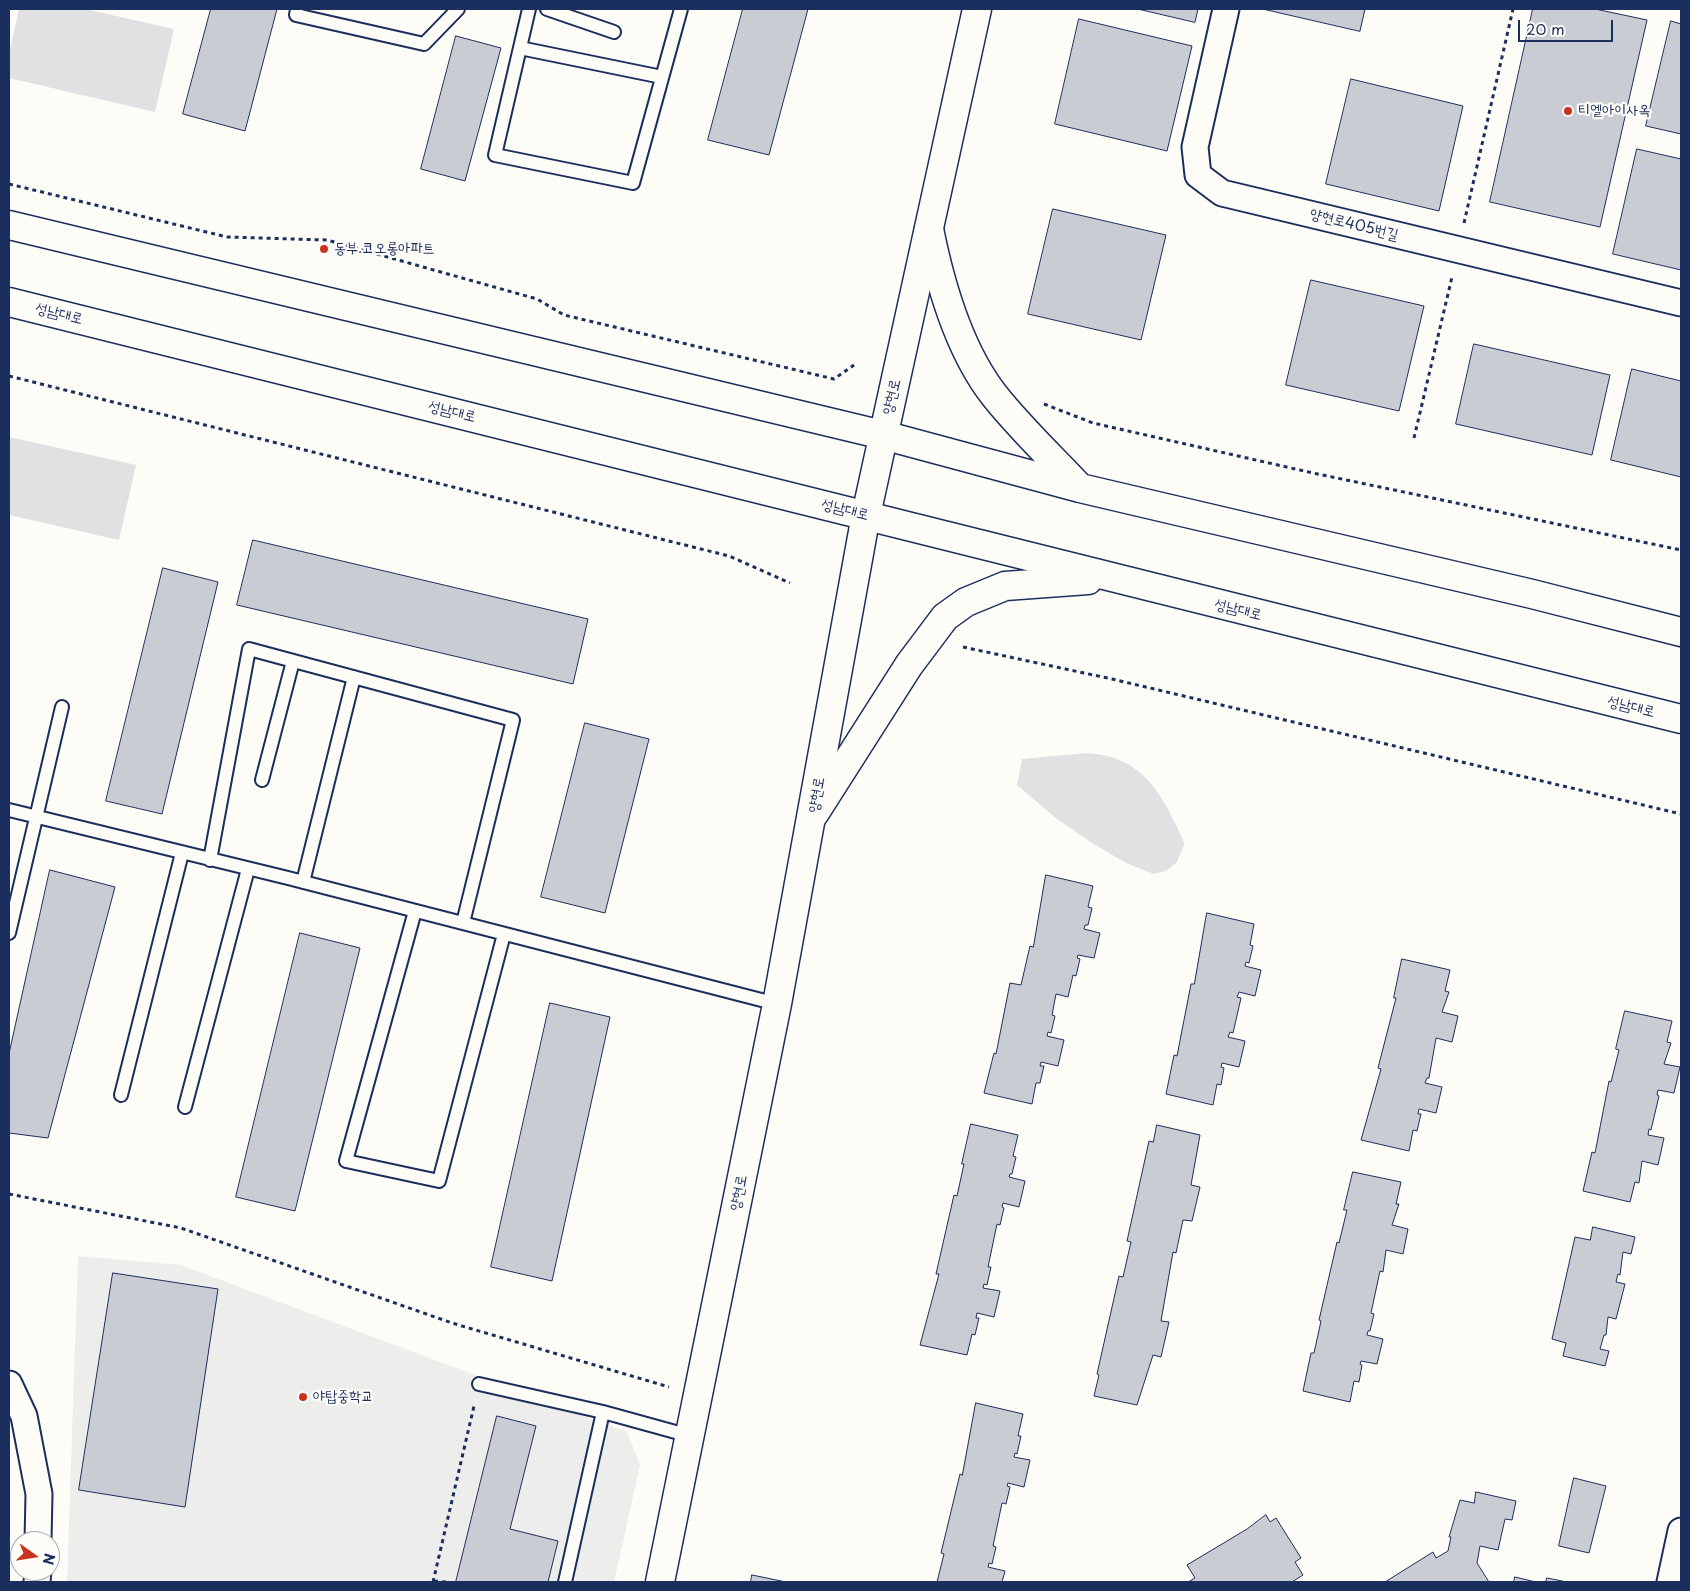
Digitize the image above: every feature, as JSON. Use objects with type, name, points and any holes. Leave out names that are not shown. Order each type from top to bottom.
[{"type":"main road","name":"양현로","points":[[660,1582],[814,814],[866,515],[977,9]]},
{"type":"main road","points":[[9,225],[883,435],[1080,488],[1522,592],[1681,632]]},
{"type":"main road","points":[[929,229],[939,279],[953,317],[975,364],[994,395],[1080,488]]},
{"type":"main road","name":"성남대로","points":[[9,302],[1681,719]]},
{"type":"main road","points":[[814,814],[909,666],[945,617],[966,602],[1005,586],[1112,578]]},
{"type":"street","name":"양현로405번길","points":[[1226,9],[1195,148],[1198,175],[1222,192],[1681,303]]},
{"type":"street","points":[[9,1384],[24,1416],[39,1494],[38,1531]]},
{"type":"street","points":[[1670,1582],[1681,1531]]},
{"type":"lane","points":[[297,9],[296,15],[424,44],[458,9]]},
{"type":"lane","points":[[529,9],[495,155],[633,183],[681,9]]},
{"type":"lane","points":[[548,9],[614,32]]},
{"type":"lane","points":[[520,48],[662,78]]},
{"type":"lane","points":[[210,860],[249,649],[513,720],[463,923]]},
{"type":"lane","points":[[262,780],[293,660]]},
{"type":"lane","points":[[303,882],[354,677]]},
{"type":"lane","points":[[9,933],[38,817],[62,708]]},
{"type":"lane","points":[[9,810],[303,882],[777,1004]]},
{"type":"lane","points":[[121,1095],[182,853]]},
{"type":"lane","points":[[185,1107],[248,869]]},
{"type":"lane","points":[[415,911],[346,1161],[439,1182],[504,934]]},
{"type":"lane","points":[[479,1384],[603,1412],[690,1436]]},
{"type":"lane","points":[[566,1582],[603,1412]]},
{"type":"path","points":[[9,184],[227,237],[327,240],[537,300],[564,315],[834,379],[854,365]]},
{"type":"path","points":[[9,376],[729,556],[790,583]]},
{"type":"path","points":[[1040,403],[1102,425],[1313,473],[1681,550]]},
{"type":"path","points":[[963,646],[1112,679],[1681,814]]},
{"type":"path","points":[[9,1194],[181,1228],[452,1323],[698,1395]]},
{"type":"path","points":[[446,1582],[434,1582],[479,1384]]},
{"type":"shaded area","points":[[19,9],[85,9],[174,29],[155,112],[9,78],[9,54]]},
{"type":"shaded area","points":[[9,437],[136,465],[119,540],[9,515]]},
{"type":"shaded area","points":[[1086,753],[1122,761],[1136,769],[1158,792],[1175,822],[1184,845],[1177,862],[1166,871],[1154,874],[1126,863],[1057,819],[1017,785],[1022,759]]},
{"type":"shaded area","name":"야탑중학교","points":[[78,1256],[181,1265],[627,1432],[640,1465],[614,1582],[67,1582]]},
{"type":"building","points":[[211,9],[277,9],[245,131],[183,114]]},
{"type":"building","points":[[743,9],[808,9],[769,155],[708,140]]},
{"type":"building","points":[[1138,9],[1198,9],[1195,22]]},
{"type":"building","points":[[1263,9],[1365,9],[1360,31]]},
{"type":"building","name":"티엘아이사옥","points":[[1533,9],[1595,9],[1647,20],[1600,227],[1490,202]]},
{"type":"building","points":[[1079,19],[1192,46],[1167,151],[1055,124]]},
{"type":"building","points":[[1671,21],[1681,24],[1681,134],[1646,126]]},
{"type":"building","points":[[456,36],[501,48],[465,181],[421,169]]},
{"type":"building","points":[[1351,79],[1463,106],[1439,211],[1326,184]]},
{"type":"building","points":[[1637,149],[1681,159],[1681,270],[1613,254]]},
{"type":"building","points":[[1053,209],[1166,235],[1141,340],[1028,314]]},
{"type":"building","points":[[1311,280],[1424,306],[1399,411],[1286,385]]},
{"type":"building","points":[[1474,344],[1610,375],[1592,455],[1456,424]]},
{"type":"building","points":[[1632,369],[1681,381],[1681,477],[1611,460]]},
{"type":"building","points":[[253,540],[588,619],[573,684],[237,605]]},
{"type":"building","points":[[163,568],[218,582],[162,814],[106,801]]},
{"type":"building","points":[[585,723],[649,739],[605,913],[541,897]]},
{"type":"building","points":[[50,870],[115,887],[48,1138],[9,1133],[9,1054]]},
{"type":"building","points":[[1046,875],[1093,886],[1088,907],[1092,908],[1088,925],[1085,925],[1084,929],[1100,933],[1094,958],[1078,955],[1077,958],[1080,959],[1076,976],[1073,975],[1068,997],[1056,994],[1052,1015],[1055,1016],[1051,1033],[1048,1032],[1047,1036],[1064,1040],[1058,1066],[1041,1062],[1040,1066],[1044,1066],[1040,1083],[1036,1083],[1032,1104],[984,1093],[994,1053],[996,1054],[1010,983],[1021,985],[1030,946],[1033,947]]},
{"type":"building","points":[[1207,913],[1254,924],[1250,945],[1253,946],[1249,963],[1246,962],[1245,966],[1261,970],[1255,996],[1239,992],[1237,997],[1241,998],[1233,1033],[1230,1032],[1228,1037],[1245,1041],[1239,1067],[1222,1063],[1221,1067],[1224,1068],[1221,1085],[1217,1084],[1213,1105],[1166,1094],[1174,1055],[1177,1056],[1191,984],[1194,984]]},
{"type":"building","points":[[300,933],[360,948],[295,1211],[236,1197]]},
{"type":"building","points":[[1402,959],[1450,970],[1445,991],[1449,992],[1442,1012],[1458,1016],[1452,1042],[1436,1038],[1429,1078],[1427,1078],[1425,1083],[1442,1087],[1436,1113],[1419,1109],[1418,1114],[1421,1114],[1417,1131],[1413,1130],[1409,1151],[1361,1140],[1381,1069],[1378,1068],[1396,998],[1394,998]]},
{"type":"building","points":[[550,1003],[610,1017],[552,1281],[491,1267]]},
{"type":"building","points":[[1625,1011],[1672,1021],[1667,1042],[1671,1043],[1664,1064],[1680,1067],[1674,1093],[1658,1090],[1657,1095],[1659,1096],[1651,1130],[1649,1129],[1648,1135],[1664,1138],[1658,1165],[1642,1161],[1639,1183],[1635,1182],[1630,1202],[1583,1191],[1592,1152],[1595,1153],[1609,1081],[1611,1082],[1619,1050],[1616,1049]]},
{"type":"building","points":[[971,1124],[1018,1135],[1013,1156],[1016,1157],[1012,1174],[1009,1177],[1025,1181],[1019,1207],[1003,1203],[1002,1207],[1004,1208],[1000,1225],[997,1224],[988,1267],[991,1267],[987,1285],[984,1284],[983,1288],[1000,1291],[994,1317],[977,1313],[976,1318],[979,1318],[975,1335],[972,1334],[967,1355],[920,1345],[939,1274],[936,1274],[954,1195],[957,1196]]},
{"type":"building","points":[[1157,1125],[1200,1135],[1191,1185],[1200,1187],[1192,1221],[1183,1220],[1176,1253],[1173,1252],[1161,1321],[1169,1322],[1161,1357],[1153,1355],[1137,1405],[1094,1396],[1099,1375],[1097,1374],[1119,1276],[1123,1277],[1131,1242],[1127,1241],[1149,1141],[1153,1142]]},
{"type":"building","points":[[1353,1172],[1401,1182],[1396,1204],[1399,1204],[1392,1225],[1408,1229],[1403,1254],[1386,1250],[1383,1272],[1380,1271],[1371,1313],[1374,1314],[1370,1331],[1368,1331],[1367,1335],[1383,1339],[1377,1364],[1361,1361],[1359,1382],[1354,1381],[1350,1402],[1303,1391],[1311,1353],[1314,1353],[1321,1321],[1319,1320],[1337,1242],[1339,1243],[1347,1210],[1344,1210]]},
{"type":"building","points":[[1593,1227],[1635,1237],[1631,1254],[1623,1252],[1620,1275],[1618,1274],[1616,1282],[1625,1284],[1616,1319],[1608,1317],[1606,1335],[1604,1335],[1600,1349],[1609,1351],[1605,1366],[1563,1356],[1566,1343],[1552,1339],[1575,1237],[1590,1240]]},
{"type":"building","points":[[113,1273],[218,1289],[185,1507],[79,1490]]},
{"type":"building","points":[[976,1403],[1023,1414],[1018,1436],[1021,1436],[1017,1454],[1015,1453],[1014,1457],[1030,1460],[1024,1487],[1008,1483],[1007,1486],[1010,1487],[1006,1504],[1002,1503],[993,1546],[996,1547],[992,1564],[989,1563],[988,1567],[1005,1571],[1002,1582],[937,1582],[944,1554],[941,1553],[960,1474],[962,1475]]},
{"type":"building","points":[[497,1416],[536,1426],[510,1529],[558,1541],[548,1582],[456,1582]]},
{"type":"building","points":[[1574,1478],[1606,1486],[1589,1553],[1559,1546]]},
{"type":"building","points":[[1476,1492],[1516,1501],[1512,1520],[1505,1519],[1498,1550],[1480,1546],[1477,1563],[1489,1582],[1385,1582],[1433,1552],[1436,1558],[1448,1551],[1451,1537],[1449,1537],[1460,1500],[1474,1503]]},
{"type":"building","points":[[1266,1515],[1270,1522],[1276,1518],[1301,1558],[1295,1562],[1303,1575],[1292,1582],[1188,1582],[1195,1578],[1187,1565],[1247,1529]]},
{"type":"building","points":[[752,1575],[786,1582],[751,1582]]},
{"type":"building","points":[[1515,1577],[1536,1582],[1514,1582]]},
{"type":"building","points":[[1547,1578],[1567,1582],[1546,1582]]},
{"type":"place","name":"티엘아이사옥","points":[[1568,111]]},
{"type":"place","name":"동부.코오롱아파트","points":[[324,249]]},
{"type":"place","name":"야탑중학교","points":[[303,1397]]}]
